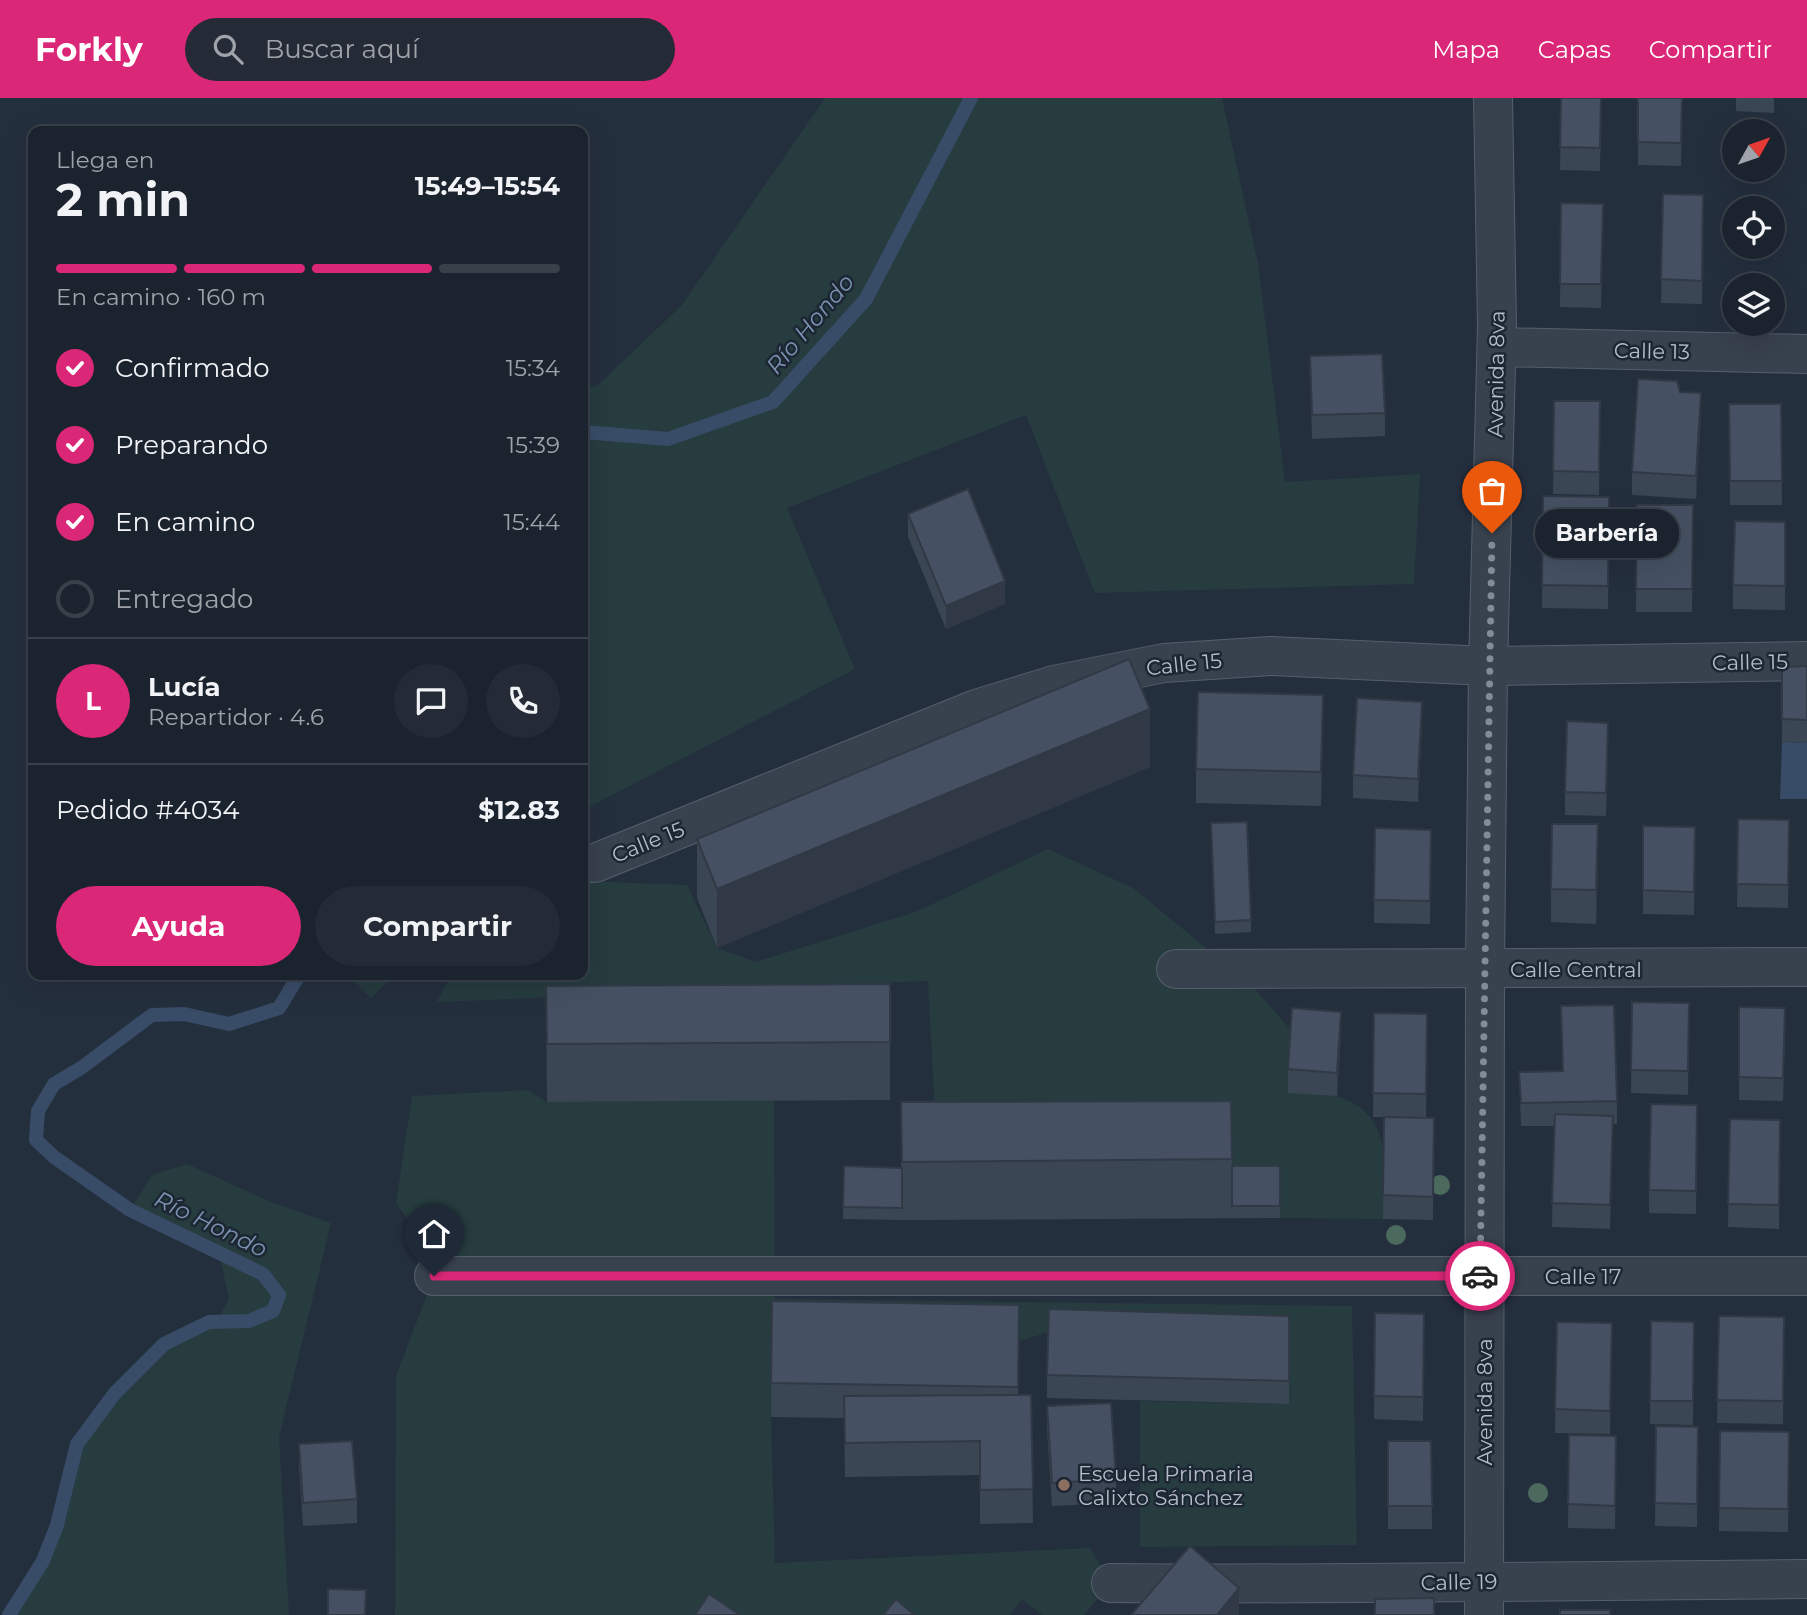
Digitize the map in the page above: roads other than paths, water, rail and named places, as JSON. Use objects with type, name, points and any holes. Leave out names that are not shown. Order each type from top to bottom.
[{"type":"street","name":"Avenida 8va","points":[[1485,1598],[1485,970],[1488,666],[1497,348],[1493,98]]},
{"type":"street","name":"Calle 13","points":[[1497,348],[1807,354]]},
{"type":"street","name":"Calle 15","points":[[595,863],[976,709],[1054,685],[1164,663],[1271,656],[1488,666],[1807,661]]},
{"type":"street","name":"Calle Central","points":[[1176,969],[1807,967]]},
{"type":"street","name":"Calle 17","points":[[434,1276],[1807,1276]]},
{"type":"street","name":"Calle 19","points":[[1111,1583],[1321,1585],[1485,1598],[1807,1580]]},
{"type":"water","points":[[1782,742],[1807,743],[1807,799],[1780,799]]},
{"type":"waterway","name":"Río Hondo","points":[[588,432],[668,439],[773,402],[866,299],[971,98]]},
{"type":"waterway","name":"Río Hondo","points":[[9,1615],[43,1561],[57,1525],[77,1444],[115,1393],[164,1344],[209,1322],[249,1321],[273,1311],[279,1295],[263,1274],[130,1210],[54,1157],[36,1140],[38,1111],[54,1084],[81,1068],[152,1015],[184,1014],[229,1024],[279,1008],[296,980]]},
{"type":"place","name":"Barbería","points":[[1492,533]]},
{"type":"place","name":"Escuela Primaria Calixto Sánchez","points":[[1064,1485]]}]
